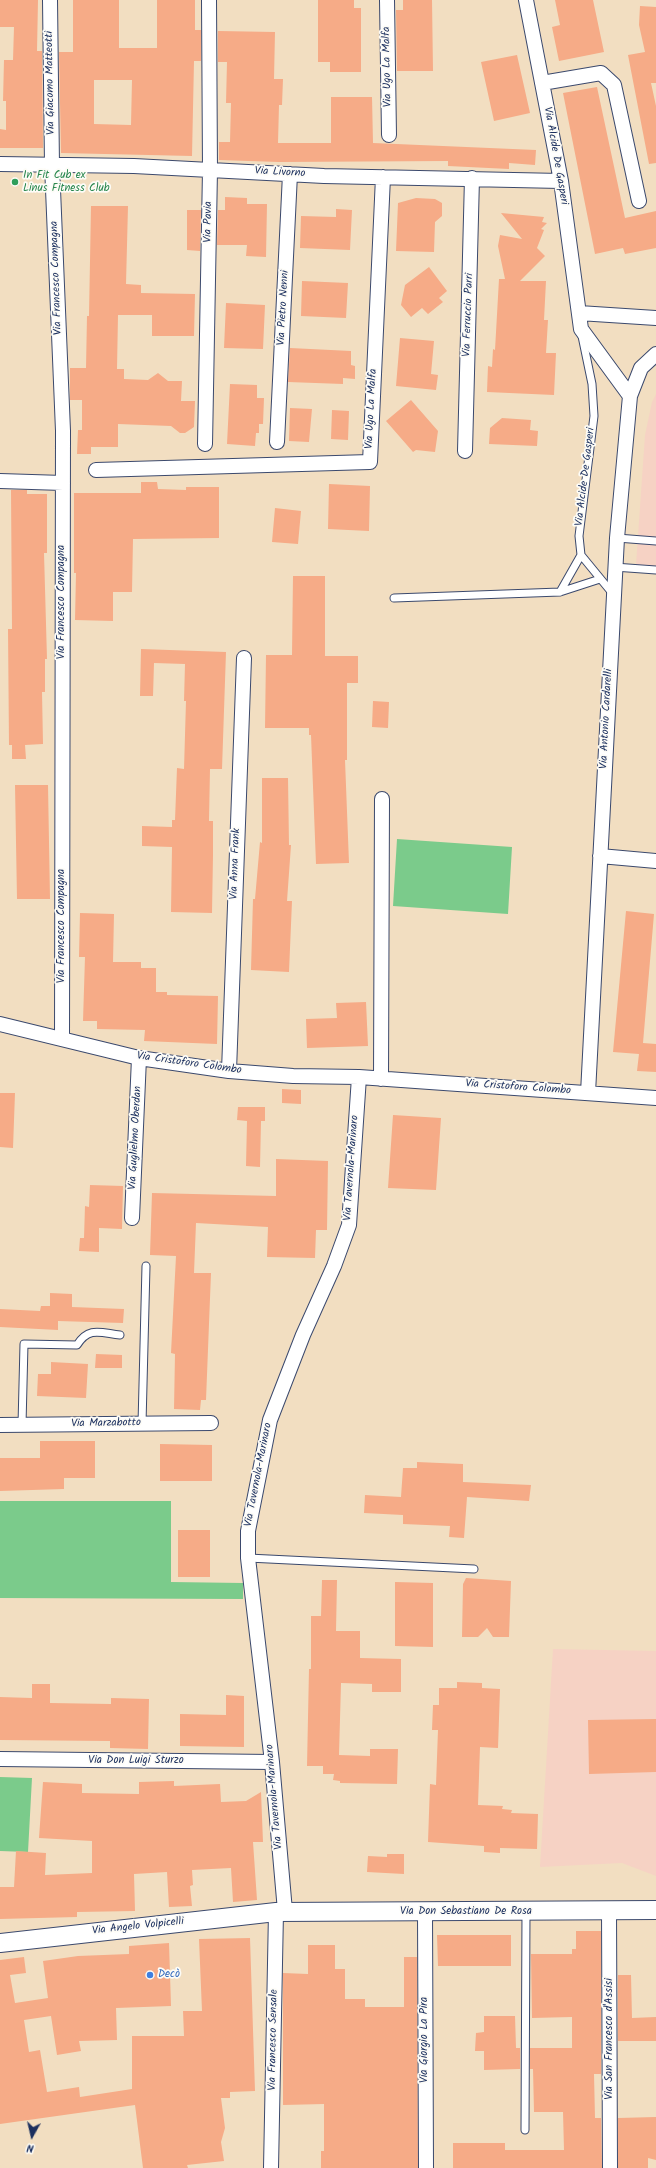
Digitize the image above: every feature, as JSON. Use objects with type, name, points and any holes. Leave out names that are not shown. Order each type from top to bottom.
[{"type":"street","name":"Via Giacomo Matteotti","points":[[50,0],[52,165]]},
{"type":"street","name":"Via Pavia","points":[[205,444],[210,170],[209,0]]},
{"type":"street","name":"Via Ugo La Malfa","points":[[387,0],[389,135]]},
{"type":"street","name":"Via Alcide De Gasperi","points":[[526,0],[561,181],[581,329],[630,396]]},
{"type":"street","points":[[542,84],[601,72],[609,78],[614,86],[639,201]]},
{"type":"street","name":"Via Livorno","points":[[0,164],[134,166],[290,174],[561,181]]},
{"type":"street","name":"Via Francesco Compagna","points":[[52,165],[63,431],[62,1039]]},
{"type":"street","name":"Via Pietro Nenni","points":[[277,442],[290,174]]},
{"type":"street","name":"Via Ugo La Malfa","points":[[96,470],[370,462],[383,177]]},
{"type":"street","name":"Via Ferruccio Parri","points":[[465,452],[472,178]]},
{"type":"street","points":[[579,313],[656,318]]},
{"type":"street","name":"Via Antonio Cardarelli","points":[[588,1093],[614,567],[630,396],[642,368],[656,354]]},
{"type":"street","points":[[0,481],[62,483]]},
{"type":"street","name":"Via Anna Frank","points":[[229,1071],[244,658]]},
{"type":"street","points":[[381,1078],[382,799]]},
{"type":"street","points":[[600,856],[656,861]]},
{"type":"street","name":"Via Cristoforo Colombo","points":[[0,1024],[139,1058],[229,1071],[293,1076],[381,1078],[656,1098]]},
{"type":"street","name":"Via Guglielmo Oberdan","points":[[132,1218],[139,1058]]},
{"type":"street","name":"Via Tavernola-Marinaro","points":[[281,1912],[272,1762],[248,1558],[248,1531],[270,1420],[303,1335],[334,1266],[349,1225],[359,1077]]},
{"type":"street","name":"Via Marzabotto","points":[[0,1426],[211,1423]]},
{"type":"street","name":"Via Don Luigi Sturzo","points":[[0,1759],[272,1762]]},
{"type":"street","name":"Via San Francesco d'Assisi","points":[[609,1910],[610,2168]]},
{"type":"street","name":"Via Don Sebastiano De Rosa","points":[[281,1912],[526,1912],[656,1910]]},
{"type":"street","name":"Via Angelo Volpicelli","points":[[0,1942],[281,1912]]},
{"type":"street","name":"Via Francesco Sensale","points":[[269,2168],[281,1912]]},
{"type":"street","name":"Via Giorgio La Pira","points":[[425,1912],[426,2168]]},
{"type":"lane","name":"Via Alcide De Gasperi","points":[[581,329],[592,384],[594,416],[579,536],[581,554]]},
{"type":"lane","points":[[617,538],[656,541]]},
{"type":"lane","points":[[560,592],[581,554],[613,594]]},
{"type":"lane","points":[[614,567],[656,570]]},
{"type":"lane","points":[[394,598],[560,592],[600,579]]},
{"type":"lane","points":[[142,1424],[146,1266]]},
{"type":"lane","points":[[22,1425],[24,1344],[77,1345],[83,1336],[89,1332],[120,1335]]},
{"type":"lane","points":[[248,1558],[474,1569]]},
{"type":"lane","points":[[525,2130],[526,1912]]},
{"type":"shaded area","points":[[656,394],[656,566],[636,565],[645,435],[652,402]]},
{"type":"shaded area","points":[[553,1649],[656,1651],[656,1876],[622,1863],[540,1867]]},
{"type":"green space","points":[[397,839],[512,847],[508,914],[393,906]]},
{"type":"green space","points":[[0,1501],[171,1501],[171,1582],[243,1583],[243,1599],[0,1598]]},
{"type":"green space","points":[[0,1777],[32,1778],[28,1852],[0,1851]]},
{"type":"building","points":[[0,0],[38,0],[37,51],[42,51],[43,148],[0,148],[0,129],[6,130],[6,101],[3,101],[4,60],[13,60],[14,27],[0,27]]},
{"type":"building","points":[[73,0],[119,0],[119,48],[157,48],[157,0],[195,0],[195,30],[201,30],[201,61],[194,61],[192,156],[61,153],[59,52],[73,52]],"holes":[[[94,80],[132,80],[131,125],[94,124]]]},
{"type":"building","points":[[318,0],[354,0],[354,8],[361,8],[361,72],[330,72],[330,62],[318,62]]},
{"type":"building","points":[[403,0],[432,0],[433,71],[397,71],[396,10],[403,10]]},
{"type":"building","points":[[555,0],[593,0],[604,52],[559,61],[552,27],[560,25]]},
{"type":"building","points":[[640,6],[656,7],[656,83],[651,83],[656,106],[656,163],[649,164],[628,55],[645,52],[639,25]]},
{"type":"building","points":[[218,31],[275,32],[274,79],[283,79],[282,105],[279,105],[278,143],[331,143],[331,97],[372,97],[373,143],[536,150],[535,165],[509,163],[509,169],[448,166],[448,161],[279,162],[219,160],[219,142],[230,142],[231,103],[226,103],[227,62],[218,62]]},
{"type":"building","points":[[517,55],[530,113],[494,121],[481,62]]},
{"type":"building","points":[[597,87],[625,218],[656,211],[656,248],[625,254],[623,248],[595,254],[563,93]]},
{"type":"building","points":[[225,197],[247,198],[247,204],[267,204],[266,257],[246,256],[247,245],[217,245],[218,210],[225,210]]},
{"type":"building","points":[[416,198],[435,199],[442,203],[442,216],[435,222],[434,252],[396,251],[398,203]]},
{"type":"building","points":[[91,206],[128,206],[126,284],[141,285],[141,293],[195,294],[194,336],[152,336],[152,315],[118,315],[117,369],[124,369],[124,379],[148,380],[158,373],[168,381],[182,381],[181,401],[195,401],[194,427],[185,433],[180,433],[171,426],[118,424],[118,447],[91,447],[91,454],[77,454],[78,430],[82,430],[82,400],[70,400],[70,368],[86,368],[87,316],[89,316]]},
{"type":"building","points":[[336,209],[352,210],[350,250],[300,248],[301,216],[336,217]]},
{"type":"building","points":[[187,210],[201,210],[200,251],[187,250]]},
{"type":"building","points":[[501,213],[544,217],[542,222],[547,223],[541,229],[544,230],[537,248],[545,256],[520,281],[546,281],[544,320],[548,320],[546,353],[556,353],[554,395],[487,392],[488,366],[492,367],[493,349],[495,350],[499,279],[505,279],[498,246],[500,235],[522,239]]},
{"type":"building","points":[[429,267],[447,291],[439,298],[443,302],[428,314],[422,308],[411,317],[401,305],[405,285]]},
{"type":"building","points":[[302,281],[348,283],[346,318],[301,316]]},
{"type":"building","points":[[226,303],[265,305],[263,349],[224,348]]},
{"type":"building","points":[[400,338],[434,341],[431,374],[438,375],[436,390],[396,386]]},
{"type":"building","points":[[290,348],[351,351],[351,365],[355,366],[355,379],[343,378],[343,384],[288,382]]},
{"type":"building","points":[[230,384],[257,385],[257,398],[264,398],[263,424],[259,424],[259,433],[256,433],[255,446],[227,444]]},
{"type":"building","points":[[411,400],[438,431],[435,452],[416,450],[413,452],[386,421]]},
{"type":"building","points":[[290,408],[312,409],[309,442],[289,441]]},
{"type":"building","points":[[332,410],[349,411],[348,440],[331,439]]},
{"type":"building","points":[[502,418],[531,420],[530,430],[538,431],[537,446],[489,444],[490,428]]},
{"type":"building","points":[[141,482],[157,482],[158,489],[186,490],[186,487],[219,487],[219,538],[133,539],[132,592],[113,592],[113,621],[75,620],[76,573],[74,573],[74,493],[141,493]]},
{"type":"building","points":[[329,484],[370,486],[369,531],[328,529]]},
{"type":"building","points":[[11,490],[27,490],[27,494],[47,494],[47,553],[44,553],[47,659],[45,659],[45,692],[42,692],[43,744],[25,745],[26,759],[12,759],[12,745],[9,745],[8,629],[12,629]]},
{"type":"building","points":[[275,508],[301,511],[298,544],[272,542]]},
{"type":"building","points":[[293,576],[325,576],[325,656],[358,656],[358,683],[347,683],[347,760],[345,760],[349,863],[316,864],[311,735],[309,735],[309,728],[265,728],[266,655],[292,655]]},
{"type":"building","points":[[141,649],[226,652],[222,769],[210,769],[209,821],[213,821],[212,913],[171,912],[172,847],[142,846],[142,826],[172,827],[172,820],[175,820],[177,768],[184,769],[186,701],[184,701],[185,664],[154,663],[153,696],[140,696]]},
{"type":"building","points":[[373,701],[389,702],[388,728],[372,727]]},
{"type":"building","points":[[262,778],[288,778],[289,845],[291,845],[287,901],[292,901],[289,972],[251,970],[253,899],[255,899],[260,842],[262,843]]},
{"type":"building","points":[[15,785],[48,785],[50,899],[17,899]]},
{"type":"building","points":[[626,911],[654,914],[643,1043],[656,1044],[656,1072],[637,1071],[639,1054],[613,1052]]},
{"type":"building","points":[[80,913],[114,914],[113,962],[141,962],[141,968],[156,968],[156,992],[167,992],[167,995],[218,996],[217,1044],[144,1041],[145,1030],[97,1029],[97,1021],[83,1021],[85,957],[79,957]]},
{"type":"building","points":[[366,1002],[368,1046],[307,1048],[306,1019],[337,1018],[336,1003]]},
{"type":"building","points":[[282,1089],[301,1090],[301,1104],[282,1103]]},
{"type":"building","points":[[0,1093],[15,1093],[13,1148],[0,1147]]},
{"type":"building","points":[[238,1107],[265,1107],[265,1121],[261,1121],[260,1167],[246,1166],[247,1121],[237,1120]]},
{"type":"building","points":[[393,1115],[441,1118],[436,1190],[388,1188]]},
{"type":"building","points":[[276,1159],[328,1161],[327,1230],[316,1230],[315,1258],[267,1257],[268,1227],[196,1223],[194,1273],[211,1273],[206,1400],[201,1400],[200,1410],[174,1409],[175,1354],[171,1353],[176,1256],[150,1255],[152,1193],[276,1196]]},
{"type":"building","points":[[90,1185],[123,1186],[122,1229],[99,1228],[99,1252],[79,1251],[80,1238],[84,1238],[85,1206],[89,1207]]},
{"type":"building","points":[[50,1293],[72,1294],[72,1307],[124,1309],[123,1323],[58,1321],[58,1330],[0,1327],[0,1309],[40,1311],[41,1306],[50,1306]]},
{"type":"building","points":[[96,1354],[122,1355],[122,1368],[95,1368]]},
{"type":"building","points":[[51,1362],[88,1364],[86,1398],[37,1396],[38,1374],[51,1374]]},
{"type":"building","points":[[40,1441],[95,1441],[95,1478],[64,1478],[64,1489],[0,1491],[0,1458],[40,1458]]},
{"type":"building","points":[[160,1444],[212,1445],[212,1481],[160,1481]]},
{"type":"building","points":[[417,1462],[463,1464],[463,1482],[531,1485],[529,1501],[467,1497],[464,1538],[449,1537],[450,1526],[403,1524],[403,1515],[364,1513],[365,1495],[401,1497],[403,1468],[417,1468]]},
{"type":"building","points":[[178,1530],[210,1530],[210,1577],[178,1577]]},
{"type":"building","points":[[466,1578],[511,1581],[509,1637],[493,1637],[487,1628],[478,1637],[462,1637],[463,1584]]},
{"type":"building","points":[[322,1580],[337,1580],[336,1631],[360,1631],[360,1658],[401,1659],[401,1692],[372,1692],[372,1684],[341,1683],[339,1755],[370,1756],[370,1749],[398,1749],[397,1784],[340,1783],[340,1781],[333,1780],[334,1774],[323,1774],[323,1766],[307,1766],[309,1669],[311,1669],[311,1616],[321,1616]]},
{"type":"building","points":[[395,1582],[433,1583],[433,1647],[395,1646]]},
{"type":"building","points":[[457,1682],[482,1683],[482,1688],[500,1689],[498,1748],[480,1747],[478,1805],[503,1806],[502,1809],[512,1810],[511,1813],[538,1814],[537,1849],[500,1848],[500,1853],[484,1852],[484,1846],[428,1842],[430,1784],[436,1785],[438,1730],[432,1730],[433,1705],[439,1705],[439,1688],[457,1688]]},
{"type":"building","points":[[32,1684],[50,1684],[50,1703],[111,1704],[111,1698],[149,1699],[148,1749],[110,1748],[110,1741],[0,1740],[0,1697],[32,1698]]},
{"type":"building","points":[[226,1695],[244,1696],[244,1747],[180,1746],[180,1714],[226,1715]]},
{"type":"building","points":[[656,1719],[656,1772],[589,1774],[588,1720]]},
{"type":"building","points":[[174,1781],[174,1786],[220,1784],[221,1802],[246,1801],[261,1792],[263,1842],[253,1842],[257,1900],[233,1902],[231,1868],[192,1870],[193,1885],[190,1886],[192,1906],[169,1907],[167,1872],[134,1874],[135,1911],[77,1912],[77,1917],[0,1919],[0,1887],[14,1887],[16,1851],[46,1853],[45,1875],[92,1873],[92,1841],[39,1838],[43,1782],[82,1784],[82,1793],[139,1794],[139,1782]]},
{"type":"building","points":[[387,1854],[404,1854],[404,1874],[367,1872],[368,1856],[387,1857]]},
{"type":"building","points":[[576,1931],[601,1931],[601,2074],[594,2074],[595,2118],[601,2118],[602,2168],[453,2168],[453,2143],[505,2143],[505,2150],[564,2150],[563,2112],[534,2112],[533,2069],[530,2069],[530,2048],[572,2048],[572,2017],[532,2018],[531,1954],[572,1954],[572,1949],[576,1949]]},
{"type":"building","points":[[437,1935],[511,1935],[511,1966],[438,1966]]},
{"type":"building","points":[[250,1938],[255,2091],[230,2092],[230,2098],[221,2098],[225,2128],[221,2142],[224,2161],[187,2165],[188,2168],[143,2168],[135,2105],[0,2124],[0,1960],[24,1957],[26,1973],[10,1975],[15,2003],[48,1998],[43,1961],[78,1956],[129,1954],[129,1946],[169,1943],[171,2006],[116,2008],[117,2040],[79,2041],[81,2051],[57,2055],[51,2016],[24,2020],[29,2052],[40,2050],[47,2092],[79,2087],[80,2097],[132,2089],[132,2036],[184,2036],[183,2011],[202,2011],[199,1939]]},
{"type":"building","points":[[308,1945],[335,1945],[335,1969],[345,1969],[345,1999],[365,1999],[365,2007],[404,2007],[404,1957],[417,1957],[418,2168],[321,2168],[321,2151],[324,2151],[324,2104],[283,2105],[283,1973],[308,1974]]},
{"type":"building","points":[[618,1975],[631,1975],[632,2018],[656,2017],[656,2041],[618,2041]]},
{"type":"building","points":[[484,2016],[515,2016],[516,2048],[520,2048],[520,2069],[484,2070],[484,2051],[475,2051],[476,2033],[484,2032]]},
{"type":"building","points":[[656,2117],[656,2160],[648,2158],[648,2168],[618,2168],[618,2118]]},
{"type":"place","name":"In Fit Cub ex Linus Fitness Club","points":[[15,182]]},
{"type":"place","name":"Decò","points":[[150,1975]]}]
